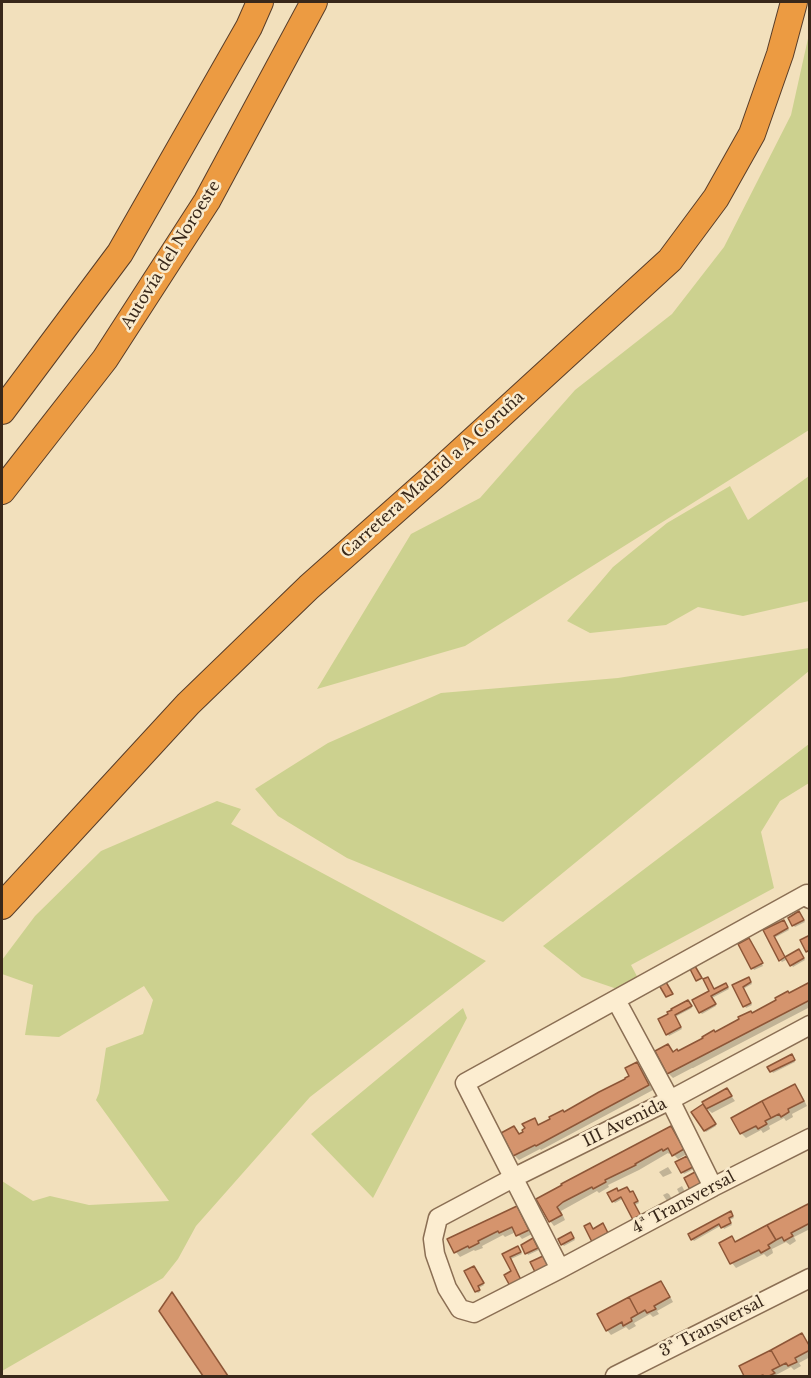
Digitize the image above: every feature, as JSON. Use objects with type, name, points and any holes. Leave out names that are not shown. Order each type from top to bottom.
[{"type":"highway","points":[[2,411],[120,253],[249,27],[260,2]]},
{"type":"highway","name":"Autovía del Noroeste","points":[[2,491],[105,359],[201,211],[314,2]]},
{"type":"highway","name":"Carretera Madrid a A Coruña","points":[[2,906],[188,704],[220,673],[309,587],[442,469],[670,260],[716,198],[752,134],[780,54],[794,2]]},
{"type":"street","points":[[560,1269],[465,1083],[807,894],[810,899]]},
{"type":"street","points":[[616,1000],[670,1100],[713,1187]]},
{"type":"street","name":"III Avenida","points":[[466,1311],[460,1309],[447,1288],[435,1254],[433,1239],[438,1218],[670,1100],[810,1025]]},
{"type":"street","name":"4ª Transversal","points":[[466,1311],[474,1313],[810,1138]]},
{"type":"street","name":"3ª Transversal","points":[[615,1377],[810,1278]]},
{"type":"green space","points":[[809,34],[809,430],[465,646],[317,689],[411,534],[480,498],[575,390],[672,314],[724,247],[791,115]]},
{"type":"green space","points":[[809,476],[809,601],[743,616],[698,607],[666,625],[590,633],[567,621],[613,567],[667,523],[730,486],[748,520]]},
{"type":"green space","points":[[809,648],[809,671],[503,922],[347,858],[278,816],[255,789],[328,743],[441,693],[618,678]]},
{"type":"green space","points":[[809,744],[809,783],[780,801],[761,832],[774,888],[631,965],[639,980],[620,990],[582,977],[543,946]]},
{"type":"green space","points":[[217,801],[241,809],[231,824],[486,961],[310,1097],[196,1226],[178,1259],[163,1278],[2,1371],[2,1181],[33,1201],[50,1196],[89,1205],[169,1201],[96,1100],[106,1048],[143,1034],[153,1000],[144,986],[59,1037],[25,1035],[33,985],[2,974],[2,960],[35,916],[101,851]]},
{"type":"green space","points":[[463,1008],[467,1018],[373,1198],[311,1134]]},
{"type":"building","points":[[799,911],[804,920],[792,926],[788,918]]},
{"type":"building","points":[[784,920],[788,928],[774,936],[785,957],[779,961],[763,930]]},
{"type":"building","points":[[810,935],[810,950],[806,952],[800,940]]},
{"type":"building","points":[[749,938],[763,963],[751,969],[738,944]]},
{"type":"building","points":[[799,949],[804,958],[790,966],[785,957]]},
{"type":"building","points":[[695,966],[702,978],[696,981],[690,969]]},
{"type":"building","points":[[708,977],[714,989],[726,983],[728,987],[711,996],[716,1004],[699,1013],[692,1000],[709,991],[703,979]]},
{"type":"building","points":[[749,977],[751,982],[743,987],[751,1003],[743,1007],[732,985]]},
{"type":"building","points":[[666,982],[673,994],[666,997],[659,985]]},
{"type":"building","points":[[810,982],[810,1000],[667,1074],[655,1051],[668,1044],[673,1052],[677,1049],[678,1051],[714,1030],[715,1032],[739,1019],[738,1017],[751,1011],[752,1013],[788,991],[789,993]]},
{"type":"building","points":[[688,1000],[692,1006],[675,1015],[681,1027],[666,1035],[658,1019]]},
{"type":"building","points":[[792,1054],[795,1060],[770,1072],[767,1067]]},
{"type":"building","points":[[637,1062],[649,1085],[513,1156],[501,1133],[514,1126],[519,1134],[525,1128],[522,1124],[535,1118],[538,1125],[563,1110],[564,1112],[625,1079],[629,1076],[625,1068]]},
{"type":"building","points":[[795,1084],[804,1101],[788,1109],[789,1112],[781,1117],[779,1114],[771,1118],[762,1101]]},
{"type":"building","points":[[727,1088],[732,1096],[706,1109],[702,1102]]},
{"type":"building","points":[[762,1101],[771,1118],[765,1121],[767,1124],[758,1129],[756,1126],[740,1134],[731,1118]]},
{"type":"building","points":[[703,1104],[716,1124],[704,1131],[691,1112]]},
{"type":"building","points":[[671,1126],[684,1149],[672,1156],[668,1148],[663,1151],[662,1149],[593,1189],[592,1187],[563,1202],[557,1207],[562,1215],[549,1222],[536,1199]]},
{"type":"building","points":[[687,1156],[693,1167],[681,1173],[675,1162]]},
{"type":"building","points":[[695,1172],[702,1183],[690,1190],[684,1178]]},
{"type":"building","points":[[627,1187],[630,1192],[633,1191],[638,1201],[634,1203],[641,1216],[633,1220],[621,1197],[612,1202],[607,1193],[617,1188],[618,1191]]},
{"type":"building","points":[[808,1204],[810,1223],[791,1233],[793,1236],[784,1241],[782,1237],[776,1240],[767,1225]]},
{"type":"building","points":[[517,1206],[529,1230],[516,1236],[512,1227],[499,1233],[498,1231],[469,1248],[468,1246],[454,1253],[447,1239]]},
{"type":"building","points":[[731,1211],[733,1216],[729,1218],[731,1223],[721,1228],[719,1224],[691,1240],[688,1234]]},
{"type":"building","points":[[590,1223],[593,1229],[603,1223],[608,1233],[592,1242],[584,1226]]},
{"type":"building","points":[[767,1225],[776,1240],[768,1245],[770,1248],[761,1253],[759,1250],[730,1264],[719,1243],[732,1236],[735,1242]]},
{"type":"building","points":[[571,1232],[574,1238],[561,1245],[558,1239]]},
{"type":"building","points":[[533,1238],[538,1248],[525,1254],[521,1245]]},
{"type":"building","points":[[518,1246],[521,1252],[510,1257],[521,1280],[510,1286],[504,1275],[511,1271],[502,1254]]},
{"type":"building","points":[[543,1256],[548,1266],[535,1272],[530,1262]]},
{"type":"building","points":[[474,1266],[484,1283],[478,1286],[480,1290],[475,1292],[464,1271]]},
{"type":"building","points":[[661,1281],[670,1297],[654,1306],[656,1309],[647,1313],[645,1310],[638,1314],[629,1297]]},
{"type":"building","points":[[172,1292],[228,1376],[203,1376],[159,1311]]},
{"type":"building","points":[[629,1297],[638,1314],[623,1326],[622,1322],[606,1331],[597,1314]]},
{"type":"building","points":[[802,1333],[810,1350],[795,1358],[797,1362],[788,1366],[786,1363],[780,1366],[771,1350]]},
{"type":"building","points":[[771,1350],[780,1366],[772,1370],[775,1373],[769,1376],[744,1376],[739,1366]]}]
